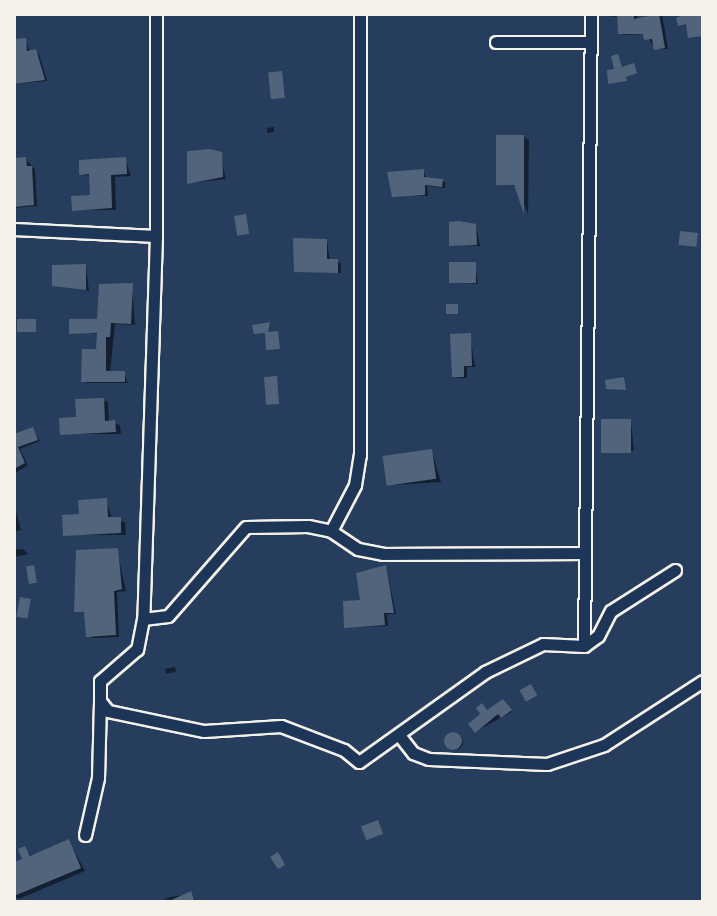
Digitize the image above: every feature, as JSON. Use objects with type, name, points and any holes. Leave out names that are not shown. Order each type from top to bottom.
[{"type":"street","points":[[85,835],[98,778],[100,681],[137,649],[143,619],[156,236],[156,14]]},
{"type":"street","points":[[331,531],[355,485],[360,455],[360,14]]},
{"type":"street","points":[[584,646],[591,14]]},
{"type":"street","points":[[496,42],[591,42]]},
{"type":"street","points":[[14,229],[156,236]]},
{"type":"street","points":[[143,619],[168,616],[246,527],[308,526],[331,531],[358,549],[383,554],[585,553]]},
{"type":"street","points":[[100,701],[126,718],[204,731],[281,726],[344,750],[359,762],[467,682],[543,644],[584,646],[598,636],[611,611],[675,570]]},
{"type":"street","points":[[399,735],[413,753],[429,759],[547,764],[604,745],[647,722],[703,681]]},
{"type":"building","points":[[617,14],[634,14],[634,19],[659,14],[665,48],[654,50],[652,39],[644,40],[643,34],[618,34]]},
{"type":"building","points":[[685,14],[703,14],[703,36],[688,38],[686,24],[678,26],[676,18]]},
{"type":"building","points":[[26,38],[27,51],[36,49],[45,80],[14,84],[14,39]]},
{"type":"building","points":[[618,54],[622,67],[634,63],[637,73],[626,77],[627,81],[608,84],[607,70],[614,69],[611,56]]},
{"type":"building","points":[[282,71],[285,98],[271,99],[268,72]]},
{"type":"building","points":[[496,135],[524,135],[524,214],[514,185],[496,185]]},
{"type":"building","points":[[210,149],[222,152],[223,177],[187,184],[187,151]]},
{"type":"building","points":[[26,157],[27,166],[32,166],[34,205],[14,207],[14,158]]},
{"type":"building","points":[[126,157],[127,174],[111,175],[112,208],[72,211],[71,196],[90,195],[89,174],[79,175],[79,160]]},
{"type":"building","points":[[424,169],[424,177],[443,179],[442,187],[425,185],[425,195],[392,197],[387,172]]},
{"type":"building","points":[[246,214],[249,234],[237,236],[234,216]]},
{"type":"building","points":[[449,222],[476,224],[477,245],[449,246]]},
{"type":"building","points":[[680,231],[698,233],[696,247],[679,245]]},
{"type":"building","points":[[293,238],[327,239],[327,259],[338,259],[338,273],[294,272]]},
{"type":"building","points":[[449,262],[476,262],[476,283],[449,283]]},
{"type":"building","points":[[86,264],[86,290],[52,286],[52,265]]},
{"type":"building","points":[[133,283],[131,324],[111,323],[110,337],[106,337],[106,371],[125,371],[125,382],[81,382],[82,349],[96,349],[97,333],[69,334],[69,319],[97,319],[99,284]]},
{"type":"building","points":[[446,304],[458,304],[458,314],[446,314]]},
{"type":"building","points":[[17,319],[36,319],[36,332],[17,332]]},
{"type":"building","points":[[270,322],[268,332],[278,331],[280,349],[266,350],[265,333],[254,334],[252,325]]},
{"type":"building","points":[[471,333],[472,366],[464,366],[464,377],[452,377],[450,334]]},
{"type":"building","points":[[277,376],[279,404],[266,405],[264,377]]},
{"type":"building","points":[[624,377],[626,390],[606,389],[605,380]]},
{"type":"building","points":[[104,398],[105,421],[115,420],[116,432],[60,435],[59,418],[76,417],[75,399]]},
{"type":"building","points":[[601,419],[631,419],[631,453],[601,453]]},
{"type":"building","points":[[33,427],[38,440],[18,447],[25,463],[14,469],[14,434]]},
{"type":"building","points":[[432,449],[436,479],[387,486],[382,456]]},
{"type":"building","points":[[107,498],[108,517],[121,517],[121,533],[63,536],[62,515],[79,514],[78,500]]},
{"type":"building","points":[[118,548],[122,589],[114,591],[116,635],[86,637],[84,612],[74,612],[76,550]]},
{"type":"building","points":[[34,565],[37,583],[29,584],[26,566]]},
{"type":"building","points":[[386,565],[394,613],[384,613],[385,625],[344,628],[343,601],[360,600],[356,573]]},
{"type":"building","points":[[20,597],[31,599],[27,619],[17,617]]},
{"type":"building","points":[[531,684],[537,695],[526,702],[520,690]]},
{"type":"building","points":[[503,699],[512,710],[501,718],[498,714],[475,733],[468,724],[480,714],[476,708],[482,703],[487,710]]},
{"type":"building","points":[[453,732],[462,741],[453,750],[444,741]]},
{"type":"building","points":[[378,820],[383,834],[366,840],[361,826]]},
{"type":"building","points":[[69,839],[81,868],[14,896],[14,862],[22,859],[18,849],[25,846],[30,856]]},
{"type":"building","points":[[278,852],[285,865],[278,869],[270,857]]},
{"type":"building","points":[[191,891],[195,902],[167,902]]}]
